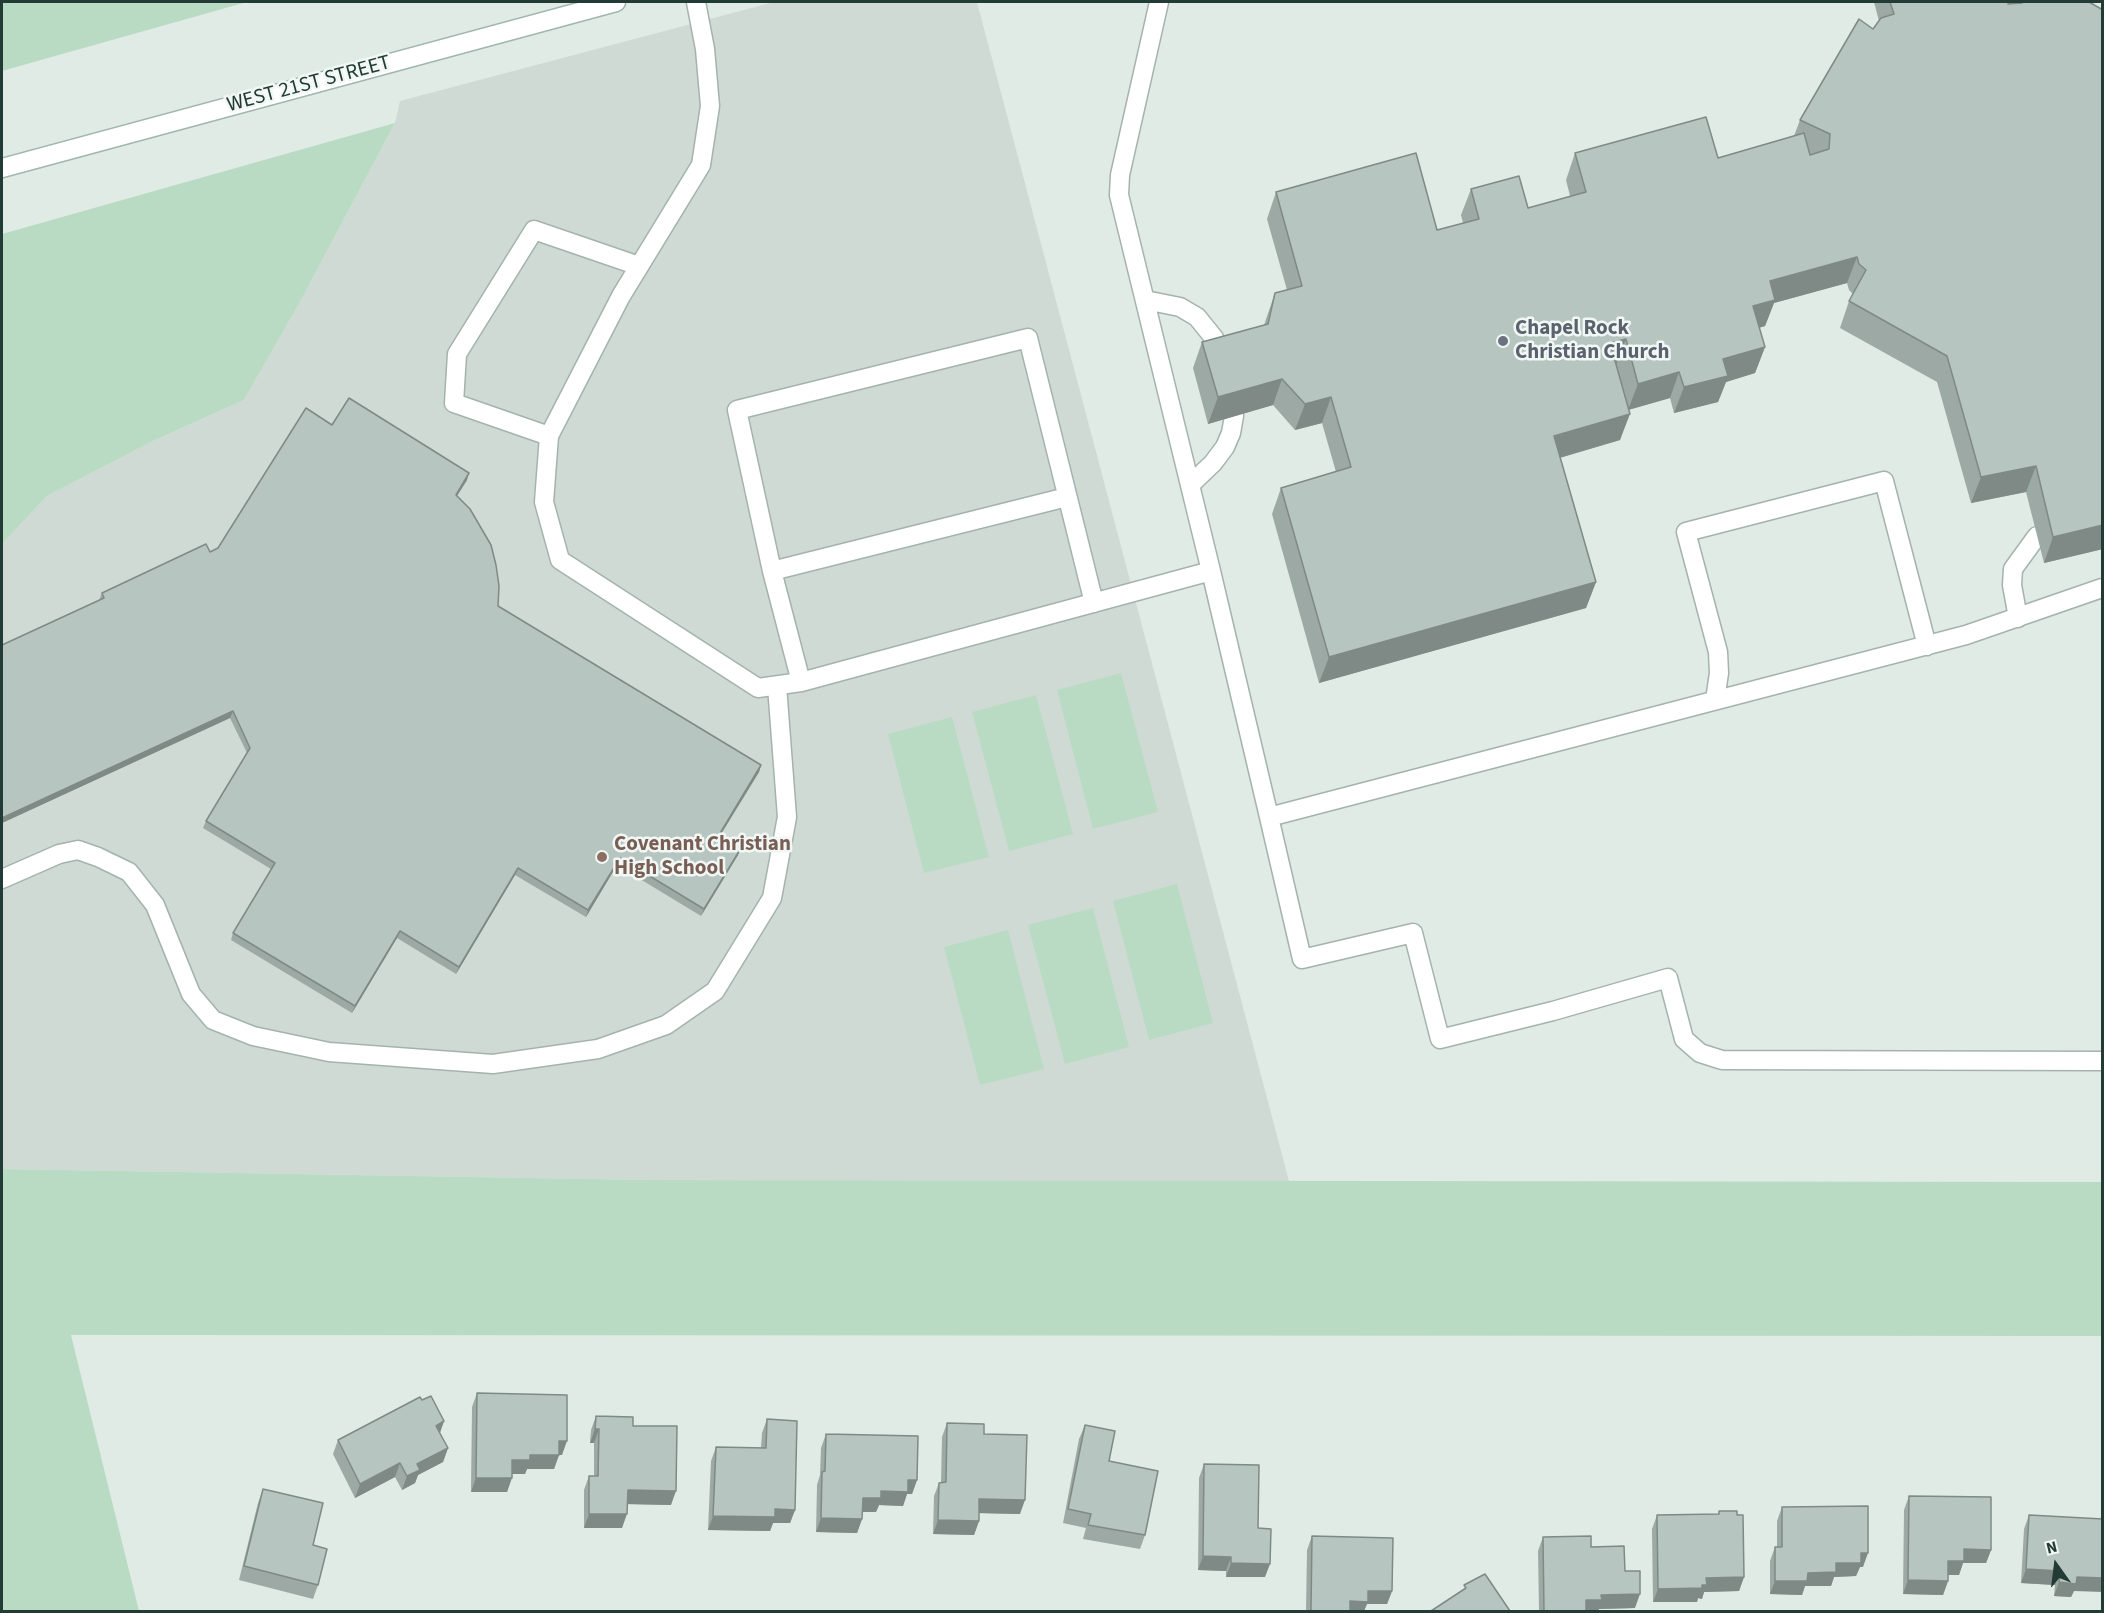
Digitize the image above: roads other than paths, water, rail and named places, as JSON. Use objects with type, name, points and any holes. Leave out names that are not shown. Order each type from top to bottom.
[{"type":"street","name":"WEST 21ST STREET","points":[[2,168],[616,2]]},
{"type":"street","points":[[696,2],[705,49],[710,106],[701,165],[621,296],[549,436],[544,501],[560,560],[758,688],[801,682],[1210,571]]},
{"type":"street","points":[[1159,2],[1120,175],[1119,195],[1302,959],[1413,933],[1440,1039],[1553,1011],[1668,978],[1684,1039],[1700,1053],[1722,1060],[2103,1061]]},
{"type":"street","points":[[549,436],[454,403],[457,354],[534,230],[639,266]]},
{"type":"street","points":[[1145,300],[1180,307],[1197,317],[1214,338],[1222,360]]},
{"type":"street","points":[[801,682],[772,571],[737,410],[1028,338],[1094,603]]},
{"type":"street","points":[[1190,485],[1213,463],[1224,447],[1231,433],[1234,416]]},
{"type":"street","points":[[1715,700],[1719,673],[1718,652],[1686,532],[1884,481],[1927,646]]},
{"type":"street","points":[[772,571],[1067,497]]},
{"type":"street","points":[[2018,618],[2012,585],[2013,569],[2037,536]]},
{"type":"street","points":[[1269,818],[1966,636],[2103,588]]},
{"type":"street","points":[[2,879],[59,854],[78,850],[129,872],[155,905],[191,994],[213,1020],[253,1036],[329,1052],[493,1064],[598,1049],[666,1025],[716,991],[772,898],[787,817],[777,686]]},
{"type":"place","name":"Chapel Rock Christian Church","points":[[1503,341]]},
{"type":"place","name":"Covenant Christian High School","points":[[602,857]]}]
